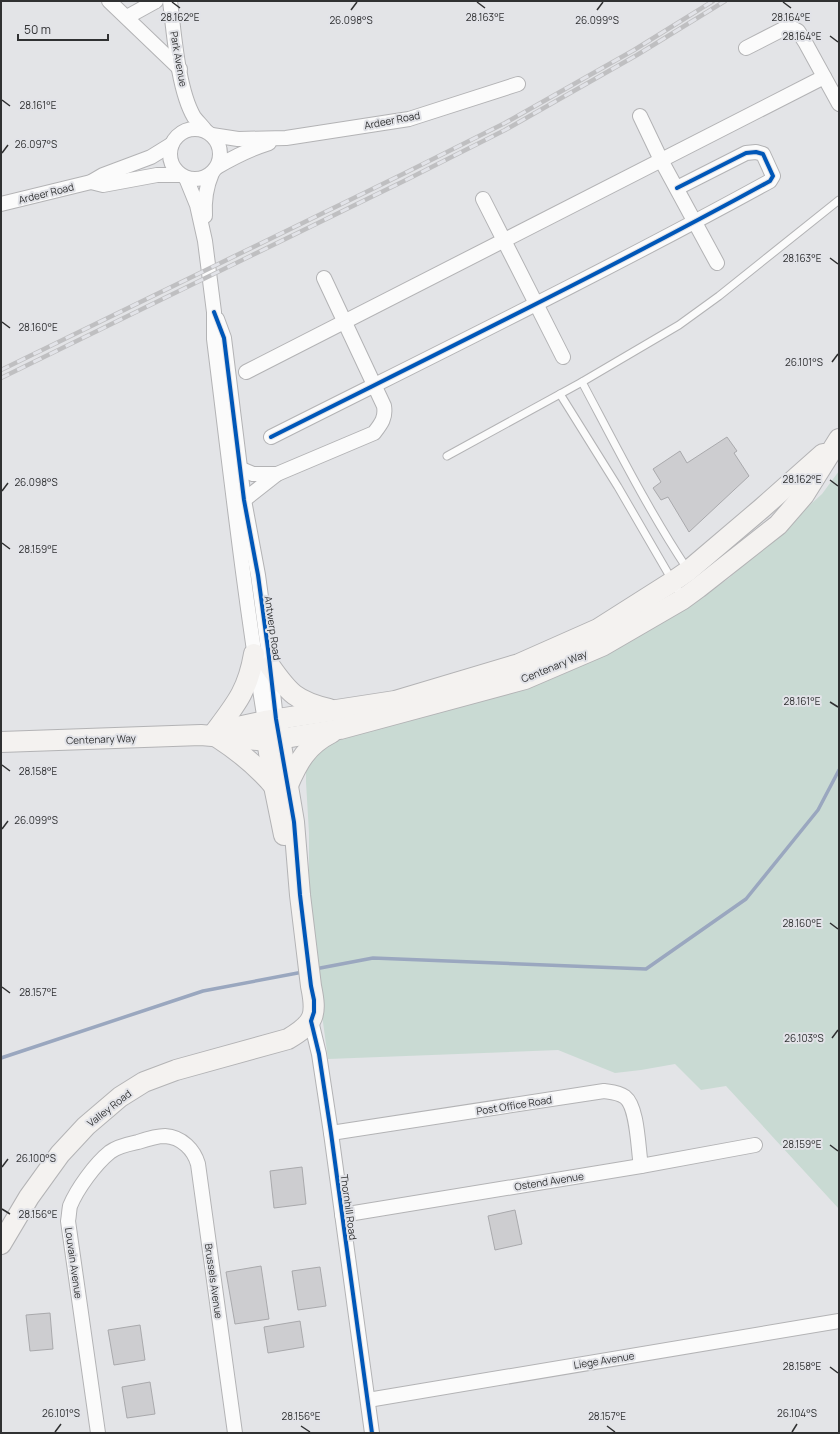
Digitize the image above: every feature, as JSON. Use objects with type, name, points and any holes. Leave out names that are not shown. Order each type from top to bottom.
[{"type":"main road","name":"Centenary Way","points":[[1,742],[211,734],[273,740],[340,729],[525,679],[602,646],[688,583],[778,525],[804,495],[836,443]]},
{"type":"main road","name":"Centenary Way","points":[[211,734],[271,720],[395,700],[519,664],[598,629],[688,583]]},
{"type":"main road","points":[[254,654],[251,673],[240,697],[211,734],[228,744],[281,786],[314,743],[322,737],[340,729]]},
{"type":"main road","points":[[270,666],[282,684],[295,696],[315,706],[332,710]]},
{"type":"main road","name":"Antwerp Road","points":[[271,720],[281,786],[280,818],[300,895],[310,986]]},
{"type":"main road","name":"Thornhill Road","points":[[310,986],[314,1000],[314,1012],[311,1021]]},
{"type":"main road","name":"Valley Road","points":[[1,1244],[29,1197],[60,1154],[86,1126],[120,1097],[144,1082],[176,1070],[288,1039],[301,1032],[311,1021]]},
{"type":"street","points":[[109,1],[180,69]]},
{"type":"street","points":[[127,17],[156,1]]},
{"type":"street","name":"Park Avenue","points":[[170,1],[185,94],[194,116],[209,133]]},
{"type":"street","points":[[746,48],[789,26],[798,31],[839,104]]},
{"type":"street","points":[[246,372],[824,78]]},
{"type":"street","name":"Ardeer Road","points":[[209,133],[238,139],[286,138],[409,119],[518,84]]},
{"type":"street","name":"Park Avenue","points":[[174,142],[184,118],[185,94]]},
{"type":"street","points":[[640,116],[661,160],[717,263]]},
{"type":"street","points":[[193,129],[209,133],[220,146],[220,160],[215,170],[206,177],[199,179],[183,176],[176,170],[170,158],[174,142],[180,134],[193,129]]},
{"type":"street","name":"Ardeer Road","points":[[215,170],[255,148],[286,138]]},
{"type":"street","name":"Ardeer Road","points":[[1,204],[92,182],[103,175],[151,158],[174,142]]},
{"type":"street","points":[[271,437],[536,304],[695,222],[772,179],[773,176],[763,154],[756,152],[746,153],[677,188]]},
{"type":"street","name":"Antwerp Road","points":[[205,241],[205,200],[208,182],[215,170]]},
{"type":"street","name":"Ardeer Road","points":[[92,182],[103,185],[152,176],[183,176]]},
{"type":"street","name":"Antwerp Road","points":[[183,176],[197,205],[205,241],[214,312],[215,347],[254,654],[271,720]]},
{"type":"street","points":[[483,199],[563,357]]},
{"type":"street","points":[[244,500],[277,474],[374,433],[386,414],[384,406],[324,278]]},
{"type":"street","name":"Antwerp Road","points":[[214,312],[224,338],[244,500],[258,575],[270,666],[271,720]]},
{"type":"street","points":[[241,469],[253,474],[277,474]]},
{"type":"street","name":"Thornhill Road","points":[[311,1021],[319,1054],[372,1433]]},
{"type":"street","name":"Post Office Road","points":[[330,1133],[604,1091],[616,1092],[630,1103],[634,1116],[641,1166]]},
{"type":"street","name":"Louvain Avenue","points":[[98,1433],[68,1221],[70,1208],[75,1195],[84,1182],[110,1152],[125,1145],[148,1139],[166,1136],[177,1139]]},
{"type":"street","name":"Brussels Avenue","points":[[177,1139],[186,1144],[195,1154],[198,1164],[235,1433]]},
{"type":"street","name":"Ostend Avenue","points":[[342,1215],[641,1166],[755,1145]]},
{"type":"street","name":"Liege Avenue","points":[[368,1400],[839,1321]]},
{"type":"lane","points":[[447,456],[582,382],[679,325],[719,296],[839,200]]},
{"type":"lane","points":[[582,382],[668,541],[688,583]]},
{"type":"lane","points":[[560,394],[618,487],[688,583]]},
{"type":"shaded area","points":[[839,471],[839,1209],[726,1086],[701,1090],[675,1064],[615,1073],[558,1050],[328,1059],[309,919],[309,833],[306,772],[309,762],[331,741],[552,679],[586,664],[682,611],[729,578],[822,494]]},
{"type":"building","points":[[727,437],[737,451],[734,453],[749,476],[689,532],[668,497],[661,500],[653,488],[661,482],[653,469],[680,451],[687,463]]},
{"type":"building","points":[[302,1167],[306,1204],[274,1208],[270,1171]]},
{"type":"building","points":[[515,1210],[522,1244],[495,1250],[488,1216]]},
{"type":"building","points":[[261,1266],[269,1319],[235,1324],[226,1272]]},
{"type":"building","points":[[320,1267],[326,1306],[298,1310],[292,1271]]},
{"type":"building","points":[[50,1313],[53,1349],[30,1351],[26,1315]]},
{"type":"building","points":[[300,1321],[304,1347],[268,1353],[264,1327]]},
{"type":"building","points":[[140,1325],[145,1360],[114,1365],[108,1330]]},
{"type":"building","points":[[150,1382],[155,1414],[127,1418],[122,1387]]},
{"type":"waterway","points":[[315,969],[373,958],[646,969],[746,899],[818,810],[839,770]]},
{"type":"waterway","points":[[1,1058],[203,991],[303,972]]},
{"type":"railway","points":[[1,370],[505,123],[634,50],[713,1]]},
{"type":"railway","points":[[1,378],[505,130],[637,55],[725,1]]},
{"type":"cycle path","points":[[271,437],[646,247],[770,181],[773,176],[763,154],[756,152],[746,153],[677,188]]},
{"type":"cycle path","points":[[214,312],[224,338],[244,500],[258,575],[276,719],[294,822],[300,895],[314,1000],[314,1012],[311,1021],[319,1054],[331,1133],[372,1433]]}]
